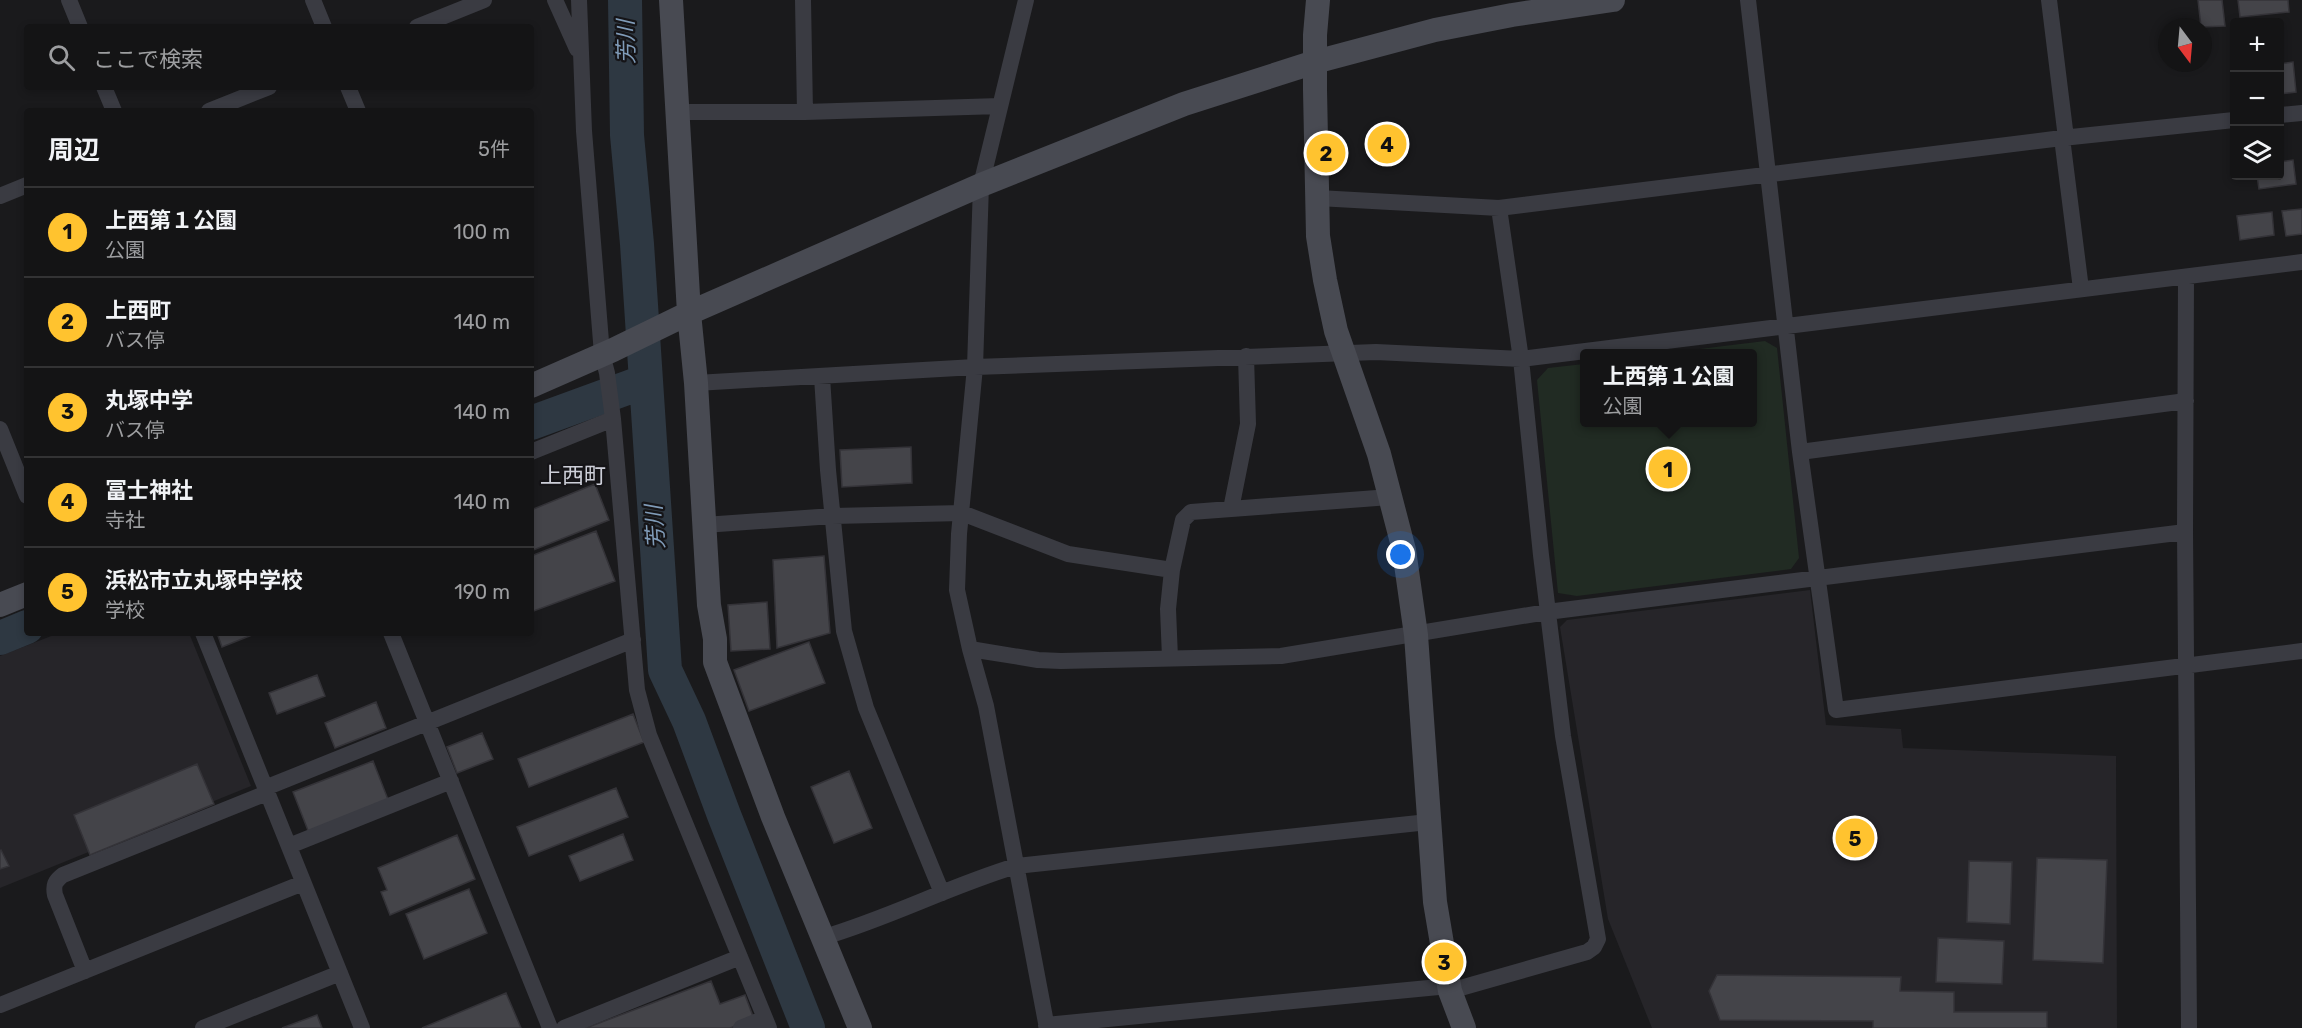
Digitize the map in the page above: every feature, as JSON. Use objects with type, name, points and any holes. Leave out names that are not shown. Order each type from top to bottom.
[{"type":"street","points":[[69,0],[79,24]]},
{"type":"street","points":[[313,0],[323,24]]},
{"type":"street","points":[[424,24],[484,0]]},
{"type":"street","points":[[555,0],[581,58]]},
{"type":"street","points":[[579,0],[584,131],[608,359],[637,690],[649,735],[767,1023],[741,1028]]},
{"type":"street","points":[[671,0],[678,112],[682,317],[696,383],[715,662],[773,817],[860,1028]]},
{"type":"street","points":[[803,0],[805,112]]},
{"type":"street","points":[[1026,0],[981,185],[975,368],[957,590],[986,706],[1047,1027],[1449,988],[1587,952],[1598,943],[1563,736],[1547,612],[1521,359],[1499,208]]},
{"type":"street","points":[[1318,0],[1315,62],[1318,236],[1325,280],[1343,354],[1379,454],[1404,550],[1416,635],[1435,902],[1449,988],[1464,1028]]},
{"type":"street","points":[[534,385],[608,359],[682,317],[981,185],[1184,104],[1315,62],[1435,30],[1483,20],[1612,0]]},
{"type":"street","points":[[1748,0],[1800,452],[1836,710],[2302,651]]},
{"type":"street","points":[[2049,0],[2081,289]]},
{"type":"street","points":[[105,90],[113,108]]},
{"type":"street","points":[[216,108],[262,90]]},
{"type":"street","points":[[349,90],[357,108]]},
{"type":"street","points":[[678,112],[805,112],[1000,106]]},
{"type":"street","points":[[2284,115],[2302,113]]},
{"type":"street","points":[[1318,198],[1499,208],[2064,138],[2230,121]]},
{"type":"street","points":[[0,196],[24,186]]},
{"type":"street","points":[[1602,349],[2302,262]]},
{"type":"street","points":[[2186,277],[2185,532],[2189,1028]]},
{"type":"street","points":[[696,383],[1246,356],[1376,352],[1521,359],[1580,352]]},
{"type":"street","points":[[1231,509],[1248,424],[1246,356]]},
{"type":"street","points":[[822,377],[844,631],[866,708],[942,893]]},
{"type":"street","points":[[1800,452],[2186,401]]},
{"type":"street","points":[[534,451],[612,413]]},
{"type":"street","points":[[0,429],[24,489]]},
{"type":"street","points":[[1170,658],[1168,609],[1172,570],[1186,515],[1197,510],[1390,497]]},
{"type":"street","points":[[704,525],[833,516],[962,513],[1068,554],[1172,570]]},
{"type":"street","points":[[970,649],[1051,661],[1274,657],[1547,612],[1817,580],[2185,532]]},
{"type":"street","points":[[0,605],[24,595]]},
{"type":"street","points":[[204,636],[362,1028]]},
{"type":"street","points":[[392,636],[550,1028]]},
{"type":"street","points":[[85,970],[53,887],[56,880],[63,875],[633,640]]},
{"type":"street","points":[[289,846],[451,781]]},
{"type":"street","points":[[824,937],[863,926],[986,875],[1016,866],[1428,822]]},
{"type":"street","points":[[0,1005],[303,883]]},
{"type":"street","points":[[564,1028],[740,957]]},
{"type":"street","points":[[203,1028],[340,973]]},
{"type":"shaded area","points":[[1765,341],[1777,348],[1799,558],[1791,569],[1577,596],[1558,593],[1537,380],[1548,368],[1580,364],[1580,427],[1757,427],[1757,349],[1700,349]]},
{"type":"shaded area","points":[[1810,590],[1826,725],[1901,729],[1903,748],[2116,756],[2117,1028],[1652,1028],[1608,919],[1560,627],[1567,620]]},
{"type":"shaded area","points":[[51,636],[190,636],[251,786],[0,888],[0,656]]},
{"type":"building","points":[[2198,0],[2222,0],[2225,26],[2212,27],[2212,18],[2200,18]]},
{"type":"building","points":[[2238,0],[2288,0],[2289,12],[2240,17]]},
{"type":"building","points":[[2293,62],[2296,92],[2284,94],[2284,63]]},
{"type":"building","points":[[2293,160],[2296,184],[2259,189],[2258,180],[2284,180],[2284,161]]},
{"type":"building","points":[[2302,209],[2302,234],[2286,236],[2282,211]]},
{"type":"building","points":[[2272,212],[2274,235],[2240,240],[2237,216]]},
{"type":"building","points":[[911,447],[912,483],[842,487],[840,450]]},
{"type":"building","points":[[595,484],[609,520],[534,550],[534,509]]},
{"type":"building","points":[[596,531],[615,581],[534,611],[534,555]]},
{"type":"building","points":[[824,556],[830,633],[777,648],[773,560]]},
{"type":"building","points":[[767,602],[770,649],[731,651],[728,605]]},
{"type":"building","points":[[218,636],[250,636],[222,647]]},
{"type":"building","points":[[809,642],[825,683],[749,711],[734,670]]},
{"type":"building","points":[[317,675],[325,696],[277,714],[269,693]]},
{"type":"building","points":[[376,702],[386,728],[335,748],[325,723]]},
{"type":"building","points":[[633,714],[644,742],[529,787],[518,759]]},
{"type":"building","points":[[482,733],[493,759],[457,773],[447,747]]},
{"type":"building","points":[[373,761],[389,802],[309,833],[293,792]]},
{"type":"building","points":[[197,764],[214,804],[90,855],[74,815]]},
{"type":"building","points":[[849,771],[872,828],[834,843],[811,787]]},
{"type":"building","points":[[616,788],[628,817],[529,856],[517,827]]},
{"type":"building","points":[[623,834],[633,860],[580,881],[569,856]]},
{"type":"building","points":[[457,835],[475,879],[390,915],[381,892],[387,890],[378,868]]},
{"type":"building","points":[[0,851],[9,866],[0,869]]},
{"type":"building","points":[[2037,858],[2107,860],[2103,963],[2033,960]]},
{"type":"building","points":[[1969,861],[2012,862],[2010,924],[1967,922]]},
{"type":"building","points":[[469,889],[487,933],[424,959],[406,914]]},
{"type":"building","points":[[1938,938],[2004,941],[2002,984],[1936,982]]},
{"type":"building","points":[[1717,975],[1901,977],[1900,991],[1954,992],[1954,1012],[2047,1012],[2047,1028],[1873,1028],[1873,1021],[1720,1020],[1709,991]]},
{"type":"building","points":[[711,981],[720,1004],[745,995],[754,1019],[730,1028],[586,1028]]},
{"type":"building","points":[[506,993],[521,1028],[422,1028]]},
{"type":"building","points":[[317,1015],[322,1028],[282,1028]]},
{"type":"waterway","name":"芳川","points":[[625,0],[627,135],[637,244],[665,670],[689,721],[808,1028]]},
{"type":"waterway","points":[[534,422],[646,381]]},
{"type":"waterway","points":[[0,638],[24,628]]},
{"type":"place","name":"冨士神社","points":[[1387,144]]},
{"type":"place","name":"上西町","points":[[1326,153]]},
{"type":"place","name":"上西第１公園","points":[[1668,469]]},
{"type":"place","name":"浜松市立丸塚中学校","points":[[1855,838]]},
{"type":"place","name":"丸塚中学","points":[[1444,962]]},
{"type":"district","name":"上西町","points":[[573,475]]}]
